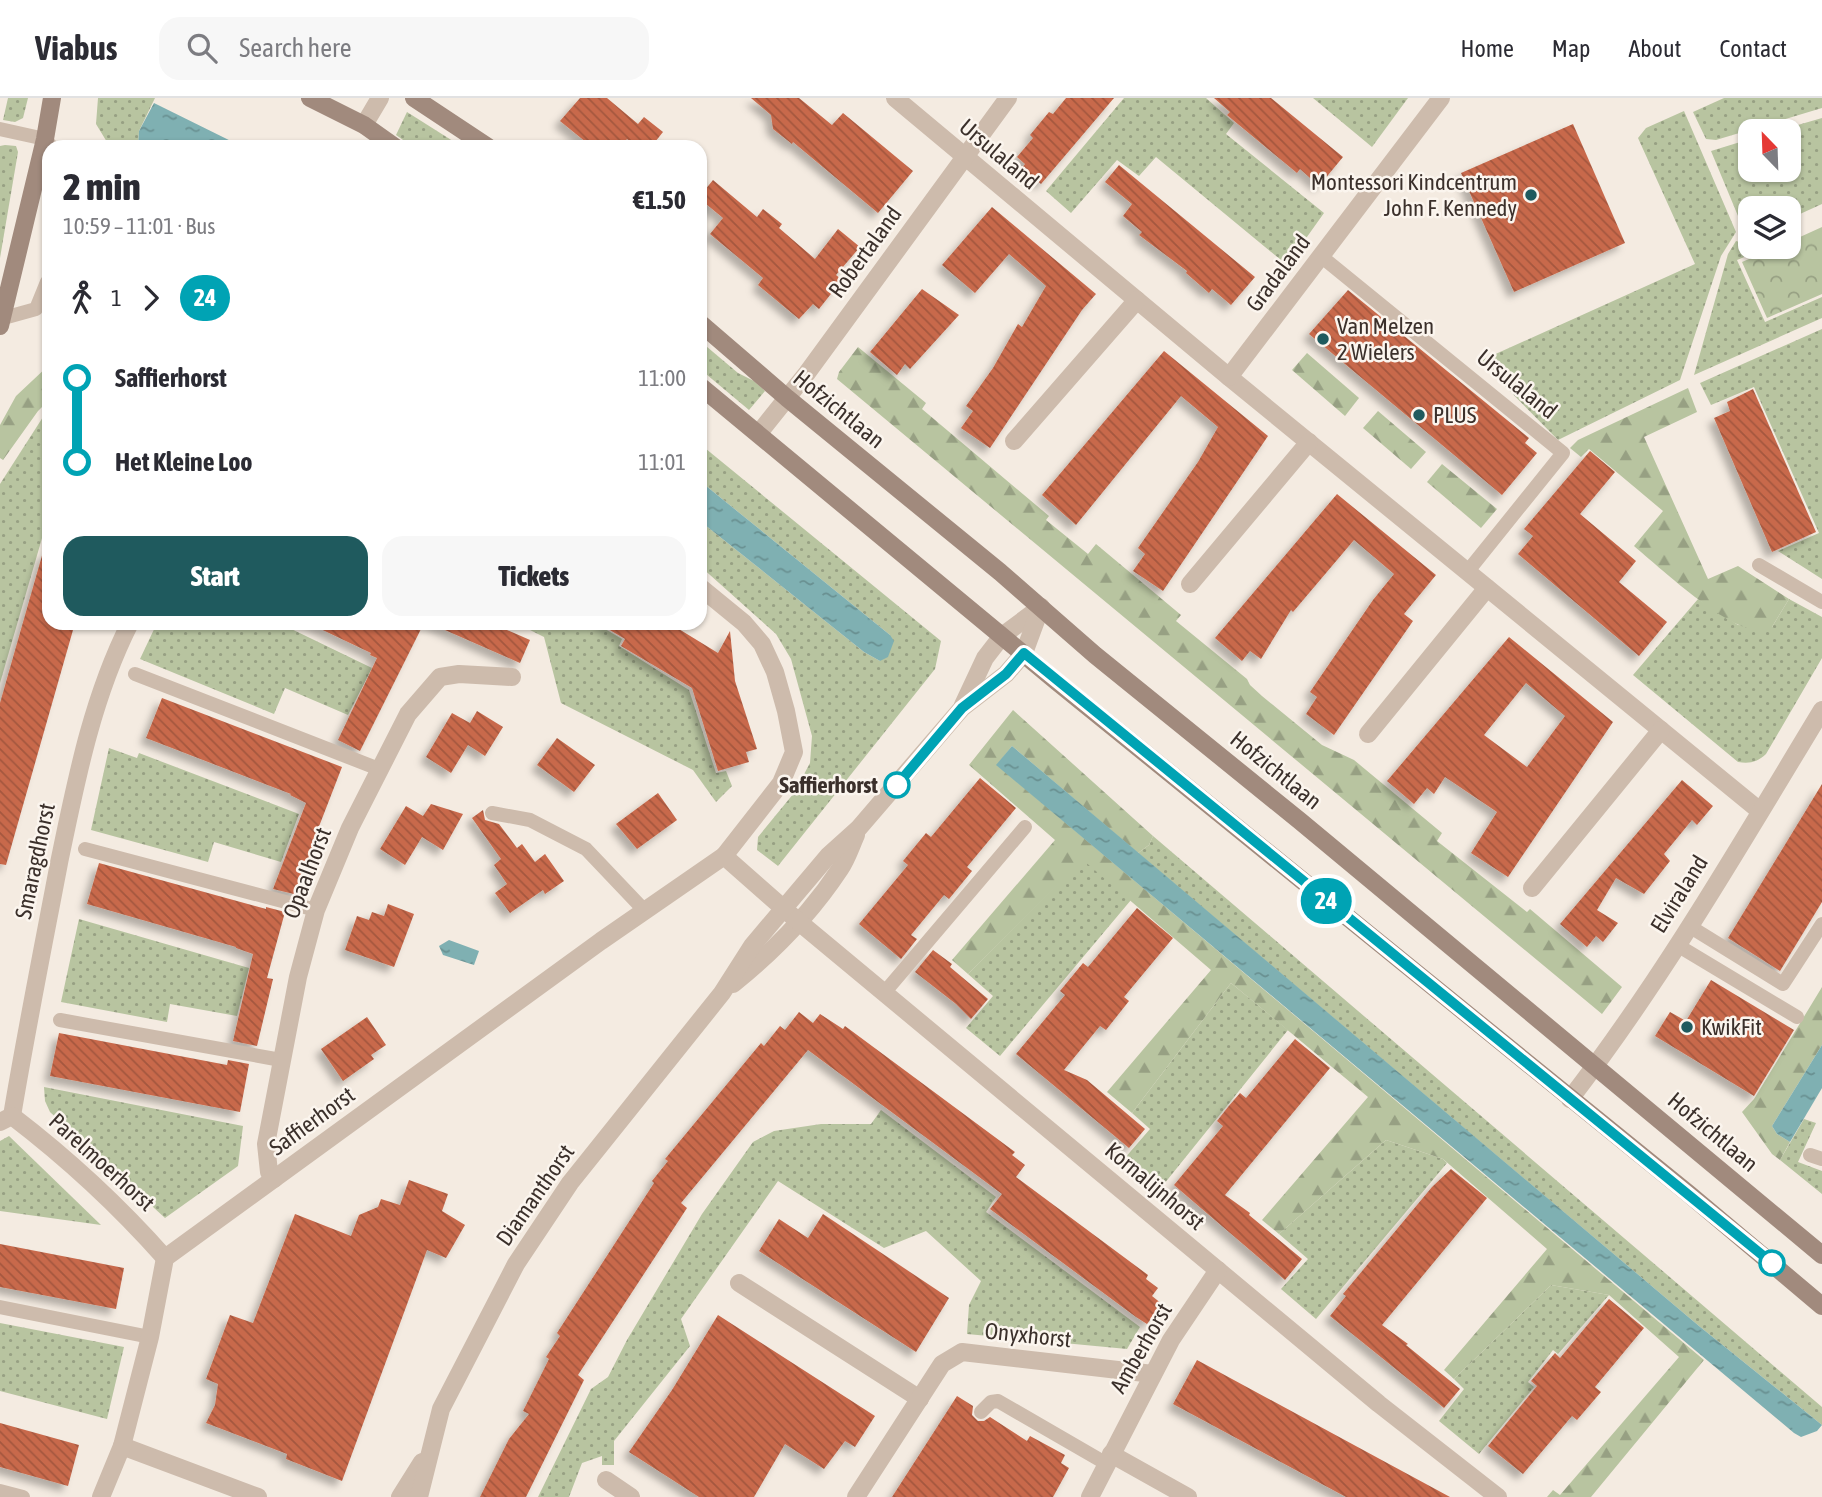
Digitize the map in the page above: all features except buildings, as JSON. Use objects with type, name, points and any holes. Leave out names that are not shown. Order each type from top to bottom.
[{"type":"main road","points":[[48,140],[52,98]]},
{"type":"main road","points":[[310,98],[364,125],[385,140]]},
{"type":"main road","points":[[414,98],[477,140]]},
{"type":"main road","points":[[1,321],[42,166]]},
{"type":"main road","name":"Hofzichtlaan","points":[[707,329],[1096,655],[1822,1255]]},
{"type":"main road","points":[[707,392],[1002,636],[1689,1194],[1822,1306]]},
{"type":"street","points":[[364,125],[380,98]]},
{"type":"street","name":"Ursulaland","points":[[895,98],[1229,377],[1760,811]]},
{"type":"street","name":"Robertaland","points":[[759,433],[1008,98]]},
{"type":"street","name":"Gradaland","points":[[1229,377],[1441,98]]},
{"type":"street","points":[[1014,441],[1137,300]]},
{"type":"street","points":[[1190,584],[1308,442]]},
{"type":"street","points":[[1368,734],[1487,588]]},
{"type":"street","points":[[707,593],[744,623],[762,644],[775,672],[786,711],[794,752],[781,783],[724,856],[783,909]]},
{"type":"street","name":"Diamanthorst","points":[[962,708],[985,658],[1002,636],[1041,607]]},
{"type":"street","name":"Diamanthorst","points":[[419,1497],[441,1409],[516,1264],[570,1183],[722,993],[752,946],[828,856],[858,829],[962,708],[1006,674],[1024,653],[1041,607]]},
{"type":"street","name":"Smaragdhorst","points":[[6,1119],[89,727],[108,671],[127,630]]},
{"type":"street","name":"Opaalhorst","points":[[274,1179],[269,1172],[266,1144],[298,977],[316,910],[350,828],[408,714],[440,677],[459,674],[512,677]]},
{"type":"street","name":"Elviraland","points":[[1570,1099],[1614,1042],[1760,811],[1817,730],[1822,710]]},
{"type":"street","points":[[1532,888],[1661,730]]},
{"type":"street","name":"Diamanthorst","points":[[722,993],[766,958],[799,922],[842,867],[858,829]]},
{"type":"street","name":"Saffierhorst","points":[[165,1258],[644,909],[724,856]]},
{"type":"street","name":"Kornalijnhorst","points":[[783,909],[1378,1404],[1498,1497]]},
{"type":"street","name":"Parelmoerhorst","points":[[6,1119],[58,1152],[146,1236],[165,1258]]},
{"type":"street","points":[[102,1497],[122,1446],[150,1338],[165,1258]]},
{"type":"street","name":"Amberhorst","points":[[1090,1497],[1171,1340],[1218,1270]]},
{"type":"street","points":[[739,1283],[920,1399]]},
{"type":"street","name":"Onyxhorst","points":[[856,1497],[942,1364],[962,1352],[1153,1374]]},
{"type":"street","points":[[122,1446],[258,1497]]},
{"type":"street","name":"Diamanthorst","points":[[400,1497],[430,1451]]},
{"type":"street","points":[[1109,1459],[1188,1497]]},
{"type":"street","points":[[606,1480],[631,1497]]},
{"type":"lane","points":[[0,130],[42,141]]},
{"type":"lane","name":"Ursulaland","points":[[1322,257],[1563,453],[1468,571]]},
{"type":"lane","points":[[1,321],[36,309],[42,294]]},
{"type":"lane","points":[[1759,565],[1822,602]]},
{"type":"lane","points":[[135,674],[379,769]]},
{"type":"lane","points":[[492,813],[530,820],[586,849],[644,909]]},
{"type":"lane","points":[[884,993],[1026,827]]},
{"type":"lane","points":[[85,849],[316,910]]},
{"type":"lane","points":[[1689,926],[1783,984],[1822,924]]},
{"type":"lane","points":[[1677,946],[1797,1017]]},
{"type":"lane","points":[[60,1020],[281,1060]]},
{"type":"lane","points":[[0,1307],[150,1338]]},
{"type":"lane","points":[[981,1412],[991,1402],[998,1401],[1109,1459]]},
{"type":"lane","points":[[0,1490],[23,1497]]},
{"type":"green space","points":[[8,98],[28,98],[23,118],[15,122],[3,120]]},
{"type":"green space","points":[[98,98],[155,98],[139,131],[138,140],[106,140],[96,124]]},
{"type":"green space","points":[[1124,98],[1206,98],[1234,123],[1226,134],[1324,213],[1287,265],[1156,157],[1139,176],[1117,160],[1071,213],[1046,191]]},
{"type":"green space","points":[[1313,98],[1408,98],[1372,147]]},
{"type":"green space","points":[[1724,98],[1822,98],[1822,108],[1786,119],[1738,119],[1738,133],[1716,140],[1706,139],[1693,112]]},
{"type":"green space","points":[[1684,111],[1736,232],[1721,256],[1680,380],[1558,440],[1480,361],[1695,264],[1638,138],[1646,128]]},
{"type":"green space","points":[[407,112],[451,140],[403,140],[396,135]]},
{"type":"green space","points":[[1822,118],[1822,204],[1801,214],[1801,196],[1738,196],[1738,216],[1711,151],[1738,143],[1738,182],[1801,182],[1801,124]]},
{"type":"green space","points":[[0,146],[16,146],[18,152],[0,258]]},
{"type":"green space","points":[[1822,227],[1822,294],[1767,318],[1742,262],[1749,259],[1801,259],[1801,237]]},
{"type":"green space","points":[[1738,242],[1739,259],[1737,260],[1765,322],[1822,297],[1822,318],[1694,375],[1728,254]]},
{"type":"green space","points":[[1822,329],[1822,579],[1778,551],[1819,533],[1754,387],[1711,405],[1700,383]]},
{"type":"green space","points":[[707,347],[765,391],[749,410],[707,375]]},
{"type":"green space","points":[[858,347],[926,403],[922,409],[1049,516],[1046,520],[1088,554],[1096,544],[1181,615],[1176,621],[1247,679],[1262,696],[1322,745],[1354,760],[1442,833],[1437,841],[1527,912],[1530,909],[1622,987],[1602,1014],[837,379],[839,372]]},
{"type":"green space","points":[[1307,353],[1359,398],[1345,416],[1292,370]]},
{"type":"green space","points":[[42,372],[42,407],[3,460],[0,458],[0,425],[16,396]]},
{"type":"green space","points":[[1688,388],[1697,412],[1644,437],[1708,579],[1738,566],[1789,599],[1772,627],[1754,630],[1723,617],[1634,546],[1663,511],[1589,449],[1581,457],[1570,448],[1578,440]]},
{"type":"green space","points":[[1378,411],[1426,452],[1411,469],[1363,428]]},
{"type":"green space","points":[[42,419],[42,538],[0,683],[0,484]]},
{"type":"green space","points":[[707,450],[941,641],[935,669],[778,866],[757,850],[758,837],[794,793],[810,763],[812,736],[791,659],[776,634],[707,572],[707,527],[864,652],[880,661],[890,635],[707,487]]},
{"type":"green space","points":[[1442,464],[1497,509],[1481,528],[1427,482]]},
{"type":"green space","points":[[1698,599],[1738,625],[1772,627],[1789,599],[1822,617],[1822,658],[1766,754],[1753,762],[1738,762],[1633,675]]},
{"type":"green space","points":[[154,630],[293,630],[372,668],[348,715],[285,688],[274,714],[140,659]]},
{"type":"green space","points":[[530,630],[607,630],[622,639],[619,646],[689,690],[716,773],[726,771],[732,786],[716,802],[693,770],[561,703],[544,637]]},
{"type":"green space","points":[[1013,710],[1153,836],[1149,845],[1138,853],[1012,746],[997,765],[1704,1360],[1591,1497],[1547,1497],[1553,1490],[1560,1495],[1679,1357],[1609,1295],[1551,1285],[1454,1379],[1444,1370],[1547,1249],[1443,1159],[1386,1140],[1279,1234],[1262,1220],[1368,1097],[1231,983],[1132,1113],[1107,1092],[1211,970],[1083,860],[968,974],[952,960],[1055,840],[969,765]]},
{"type":"green space","points":[[109,748],[137,758],[139,753],[299,814],[281,862],[214,842],[208,862],[91,830]]},
{"type":"green space","points":[[1153,836],[1822,1407],[1822,1425],[1699,1326],[1138,853],[1149,845]]},
{"type":"green space","points":[[1083,859],[1131,900],[1000,1056],[966,1028],[993,996],[968,974]]},
{"type":"green space","points":[[79,919],[249,968],[237,1016],[170,1004],[167,1022],[61,1002]]},
{"type":"green space","points":[[1231,983],[1288,1030],[1160,1189],[1124,1159],[1150,1129],[1132,1113]]},
{"type":"green space","points":[[1822,987],[1822,1045],[1772,1126],[1777,1134],[1790,1142],[1780,1160],[1772,1154],[1742,1112],[1754,1099]]},
{"type":"green space","points":[[44,1087],[243,1126],[238,1166],[165,1218],[50,1112],[45,1101]]},
{"type":"green space","points":[[881,1110],[996,1197],[986,1212],[1140,1327],[1127,1349],[967,1334],[969,1305],[981,1281],[926,1231],[884,1248],[778,1181],[681,1319],[690,1346],[614,1441],[614,1465],[602,1465],[602,1456],[582,1463],[569,1497],[538,1497],[591,1389],[608,1377],[702,1214],[753,1142],[774,1131],[821,1124],[871,1124]]},
{"type":"green space","points":[[1804,1119],[1816,1123],[1798,1162],[1822,1171],[1822,1194],[1780,1160]]},
{"type":"green space","points":[[9,1136],[101,1225],[0,1211],[0,1141]]},
{"type":"green space","points":[[1386,1140],[1443,1159],[1447,1163],[1316,1319],[1281,1289],[1308,1259],[1279,1234]]},
{"type":"green space","points":[[1551,1285],[1609,1295],[1558,1354],[1553,1350],[1528,1382],[1534,1387],[1479,1454],[1439,1421],[1464,1389],[1454,1379]]},
{"type":"green space","points":[[0,1323],[124,1347],[107,1419],[0,1391]]},
{"type":"water","points":[[154,103],[229,140],[138,140],[139,131]]},
{"type":"water","points":[[707,487],[894,641],[888,657],[880,661],[864,652],[707,527]]},
{"type":"water","points":[[1012,746],[1699,1326],[1822,1425],[1817,1431],[1801,1437],[1794,1433],[996,765]]},
{"type":"water","points":[[449,940],[479,951],[474,965],[443,955],[439,946]]},
{"type":"water","points":[[1822,1045],[1822,1088],[1790,1142],[1777,1134],[1772,1126]]},
{"type":"bus line","name":"24","points":[[897,785],[962,708],[1006,674],[1024,653],[1772,1263]]},
{"type":"place","name":"Montessori Kindcentrum John F. Kennedy","points":[[1531,195]]},
{"type":"place","name":"Van Melzen 2 Wielers","points":[[1323,339]]},
{"type":"place","name":"PLUS","points":[[1419,415]]},
{"type":"place","name":"Saffierhorst","points":[[897,785]]},
{"type":"place","name":"KwikFit","points":[[1687,1027]]}]
